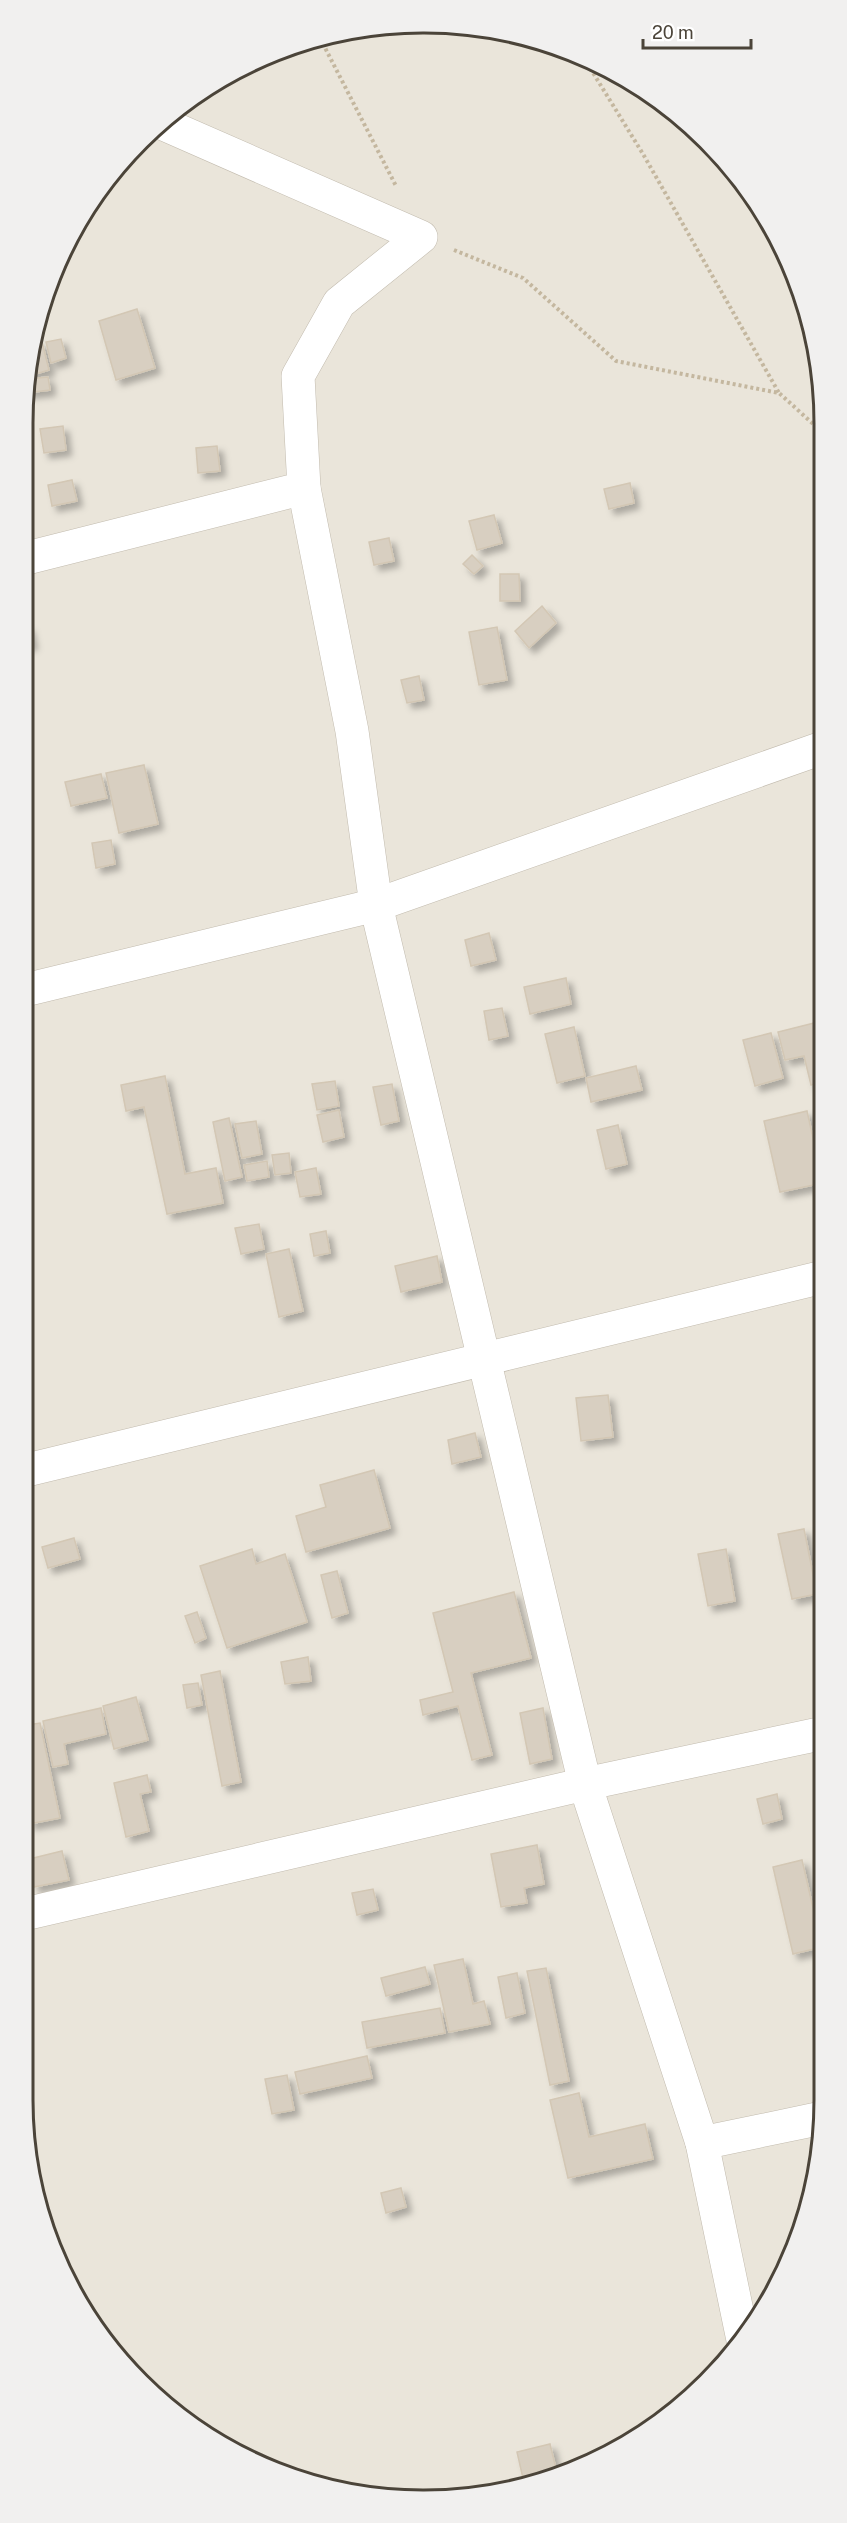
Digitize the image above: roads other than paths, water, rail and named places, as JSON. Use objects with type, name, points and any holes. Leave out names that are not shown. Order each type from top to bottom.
[{"type":"street","points":[[170,127],[422,237],[339,303],[298,376],[304,488],[352,731],[376,905],[585,1784],[702,2143],[740,2327]]},
{"type":"street","points":[[33,556],[304,488]]},
{"type":"street","points":[[33,988],[376,905],[814,751]]},
{"type":"street","points":[[33,1469],[814,1279]]},
{"type":"street","points":[[33,1912],[585,1784],[814,1735]]},
{"type":"street","points":[[702,2143],[813,2120]]}]
